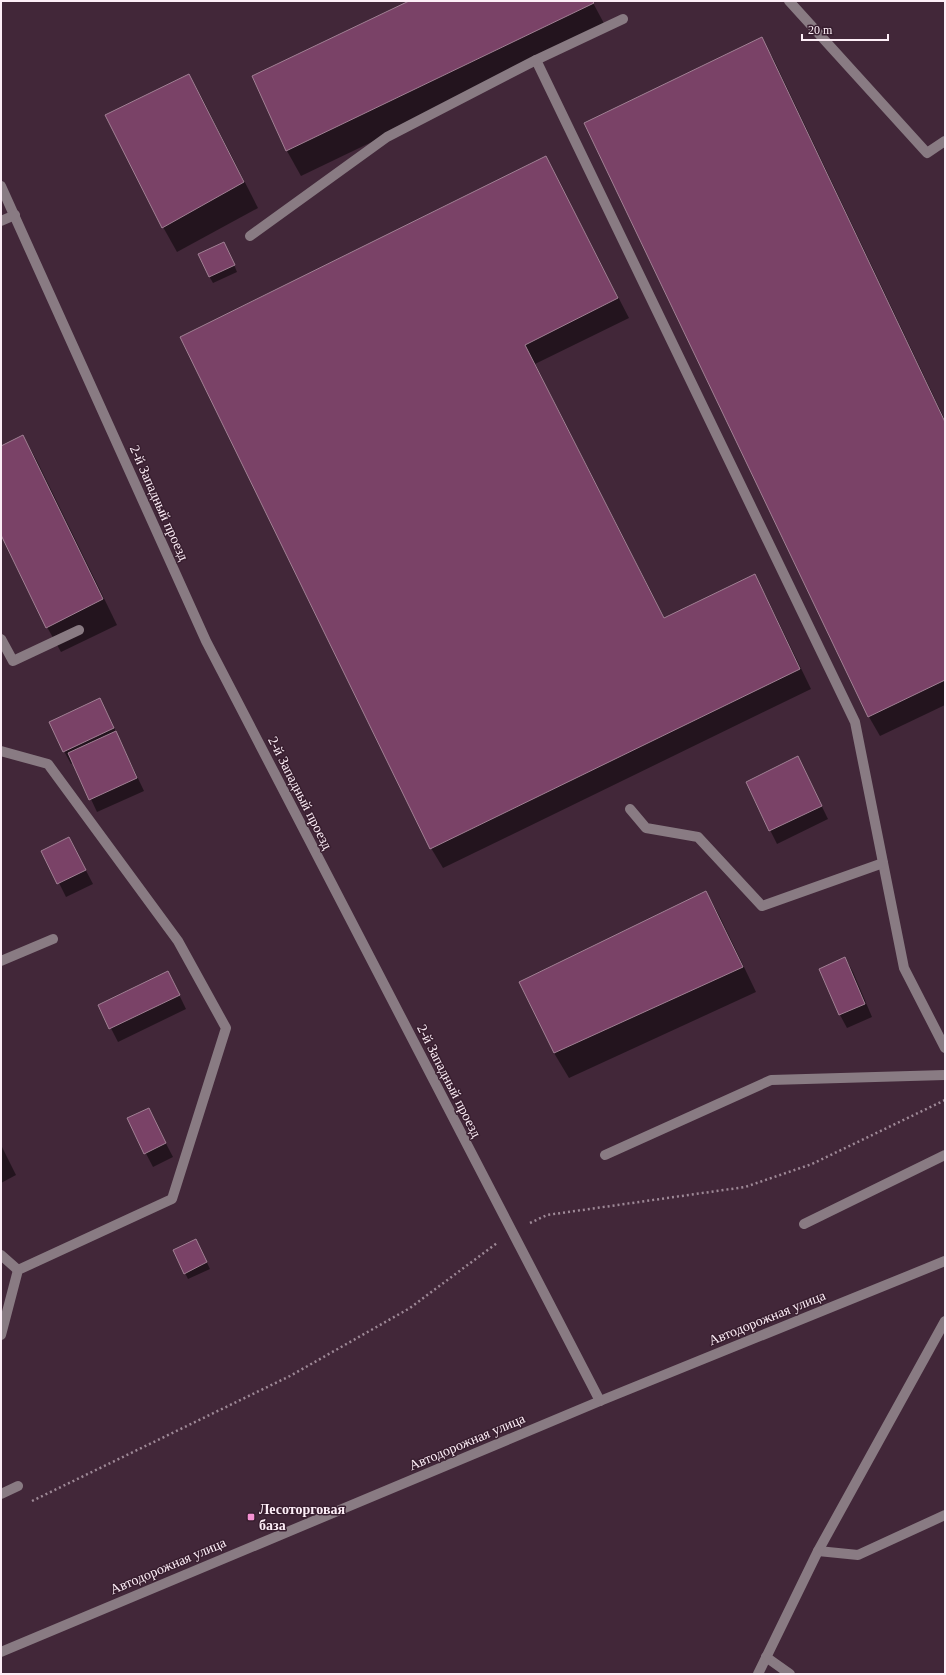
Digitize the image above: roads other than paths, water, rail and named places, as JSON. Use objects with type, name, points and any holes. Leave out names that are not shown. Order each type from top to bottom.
[{"type":"street","points":[[789,1],[927,154],[945,141]]},
{"type":"street","points":[[250,236],[387,137],[536,60],[623,19]]},
{"type":"street","points":[[536,60],[855,722],[904,968],[945,1048]]},
{"type":"street","name":"2-й Западный проезд","points":[[1,186],[206,641],[600,1401]]},
{"type":"street","points":[[1,221],[15,215]]},
{"type":"street","points":[[1,639],[13,661],[79,630]]},
{"type":"street","points":[[1,752],[48,764],[178,941],[226,1028],[172,1199],[18,1270]]},
{"type":"street","points":[[630,809],[646,828],[698,837],[762,906],[883,863]]},
{"type":"street","points":[[1,961],[53,939]]},
{"type":"street","points":[[605,1155],[771,1080],[945,1075]]},
{"type":"street","points":[[804,1224],[945,1155]]},
{"type":"street","points":[[1,1255],[18,1270]]},
{"type":"street","name":"Автодорожная улица","points":[[1,1652],[600,1401],[945,1261]]},
{"type":"street","points":[[1,1335],[18,1270]]},
{"type":"street","points":[[758,1674],[818,1551],[945,1321]]},
{"type":"street","points":[[1,1494],[18,1486]]},
{"type":"street","points":[[818,1551],[858,1555],[945,1515]]},
{"type":"street","points":[[766,1658],[790,1674]]},
{"type":"place","name":"Лесоторговая база","points":[[251,1517]]}]
